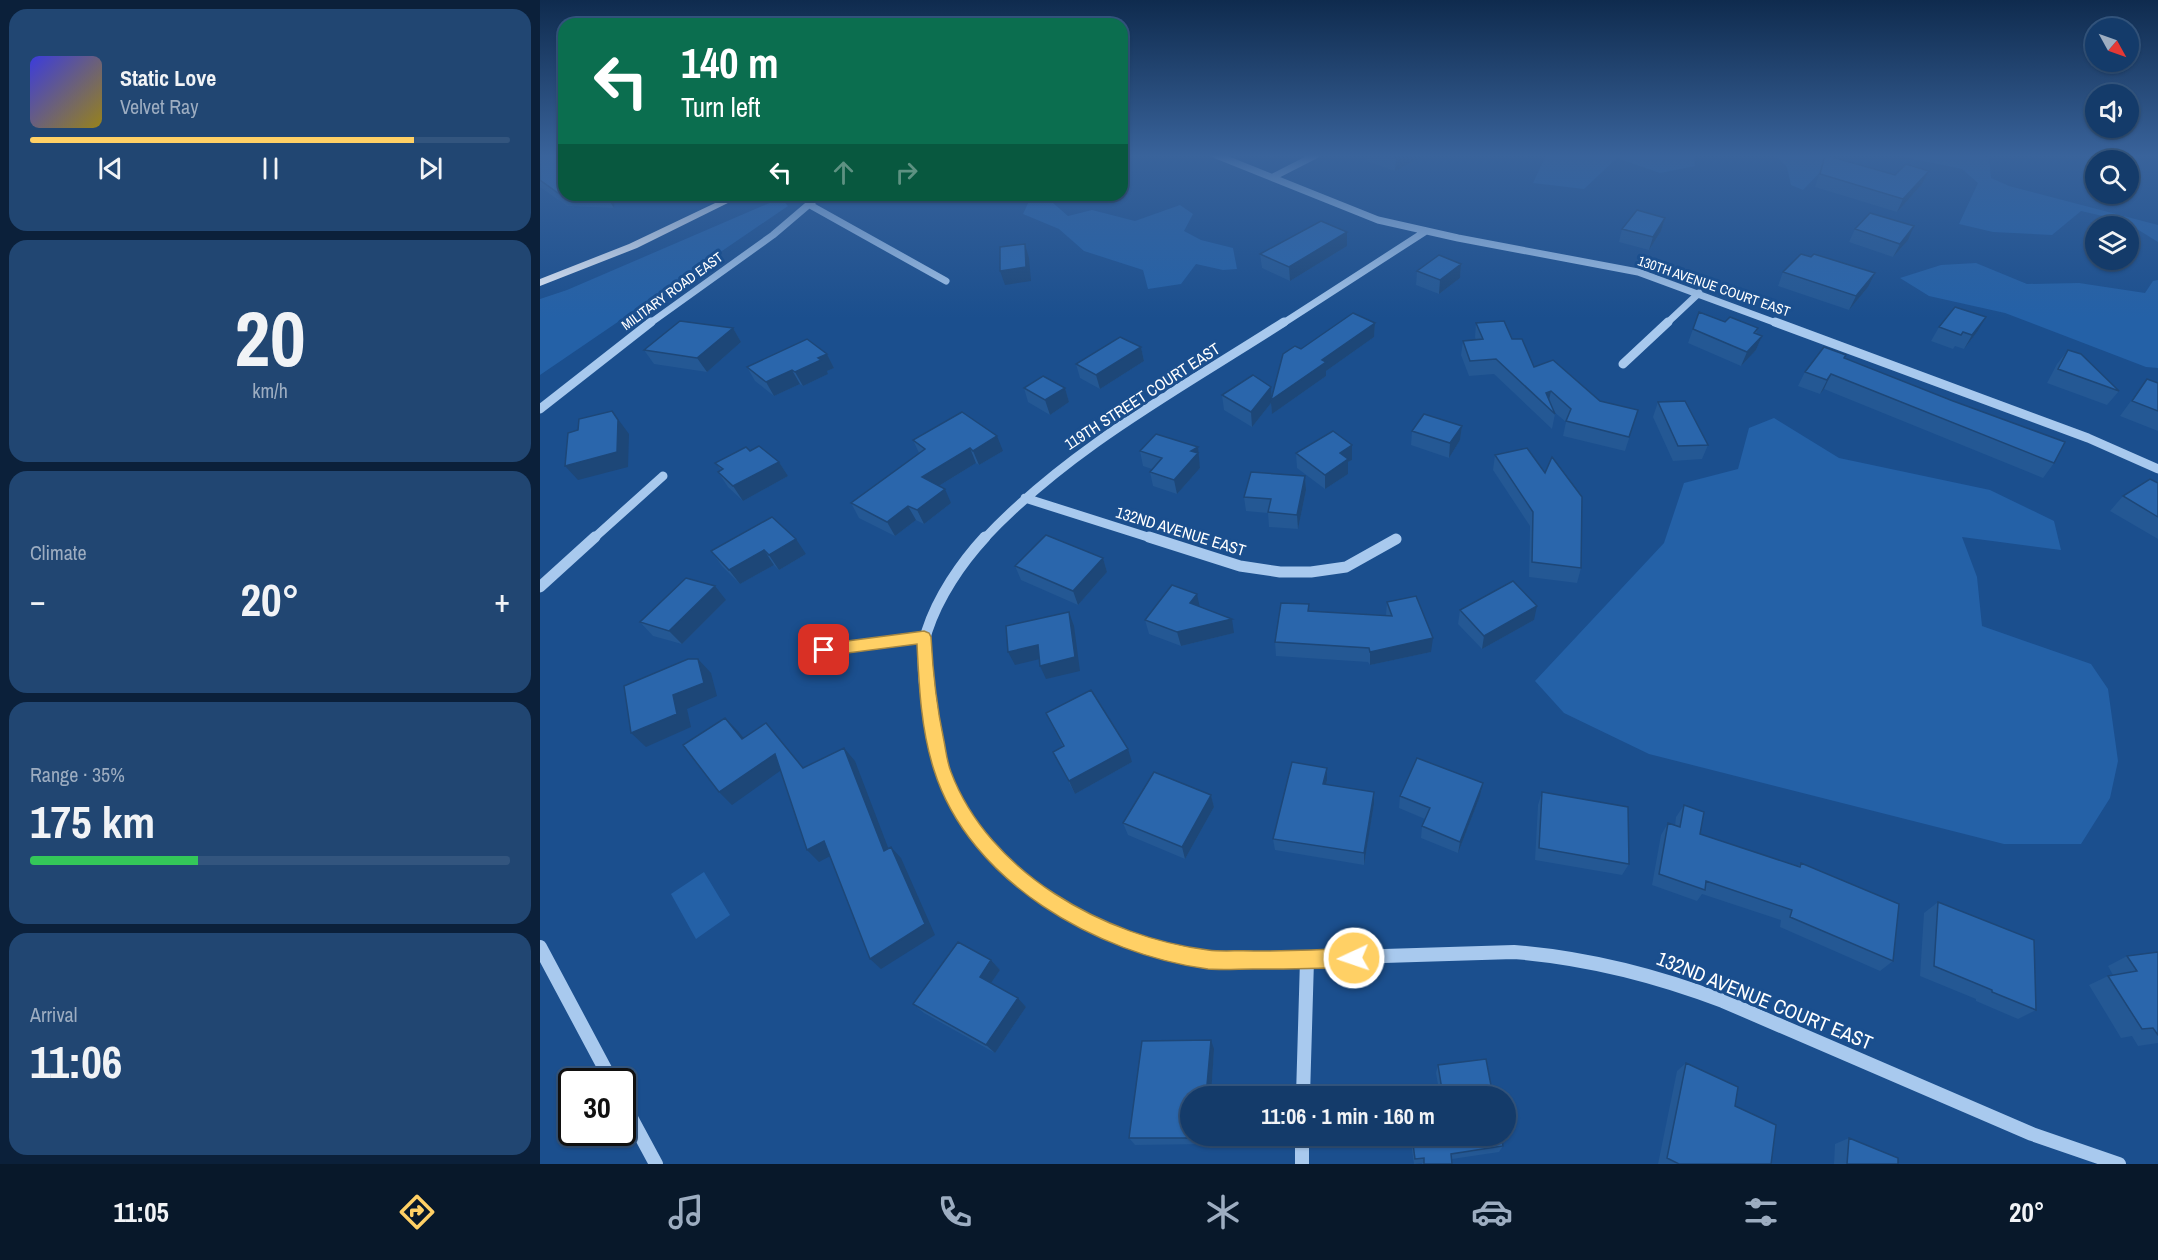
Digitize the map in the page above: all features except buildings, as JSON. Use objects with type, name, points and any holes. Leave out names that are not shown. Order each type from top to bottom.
[{"type":"main road","points":[[540,283],[633,246],[709,209]]},
{"type":"street","name":"MILITARY ROAD EAST","points":[[540,409],[654,320],[773,235],[805,209]]},
{"type":"street","points":[[818,209],[946,281]]},
{"type":"street","name":"130TH AVENUE COURT EAST","points":[[1352,209],[1378,220],[1426,231],[1623,269],[1699,293],[2088,438],[2158,469]]},
{"type":"street","name":"119TH STREET COURT EAST","points":[[924,637],[946,590],[965,562],[987,536],[1052,473],[1426,231]]},
{"type":"street","points":[[1623,364],[1699,293]]},
{"type":"street","points":[[540,587],[663,476]]},
{"type":"street","name":"132ND AVENUE EAST","points":[[1025,498],[1240,566],[1280,572],[1311,572],[1346,567],[1396,539]]},
{"type":"street","points":[[804,653],[924,637]]},
{"type":"street","name":"132ND AVENUE COURT EAST","points":[[924,637],[927,696],[942,770],[957,803],[993,853],[1036,893],[1098,928],[1168,952],[1209,960],[1307,960],[1494,951],[1554,955],[1637,971],[1735,1005],[2037,1135],[2119,1164]]},
{"type":"street","points":[[540,947],[605,1068]]},
{"type":"street","points":[[1303,1086],[1307,960]]},
{"type":"street","points":[[636,1127],[656,1164]]},
{"type":"street","points":[[1302,1146],[1302,1164]]},
{"type":"shaded area","points":[[755,209],[783,209],[540,375],[540,299],[567,290]]},
{"type":"shaded area","points":[[1025,209],[1060,209],[1068,216],[1092,210],[1135,221],[1168,209],[1186,209],[1193,214],[1184,231],[1201,240],[1233,248],[1237,269],[1223,270],[1196,264],[1181,284],[1148,289],[1143,270],[1084,251],[1059,229],[1023,214]]},
{"type":"shaded area","points":[[1966,209],[2098,209],[2124,216],[2102,216],[2081,211],[2052,235],[1993,232],[1959,224]]},
{"type":"shaded area","points":[[2139,220],[2158,225],[2158,242],[2139,230]]},
{"type":"shaded area","points":[[1976,263],[2027,284],[2079,283],[2145,293],[2153,281],[2158,280],[2158,368],[2146,367],[2005,313],[1929,296],[1900,278],[1941,265]]},
{"type":"shaded area","points":[[1774,418],[1839,458],[1990,490],[2054,521],[2061,550],[1962,537],[1977,577],[1982,626],[2091,664],[2108,689],[2118,761],[2110,798],[2081,844],[2004,844],[1649,754],[1564,713],[1535,681],[1664,543],[1684,483],[1738,469],[1749,428]]},
{"type":"shaded area","points":[[704,872],[730,915],[696,939],[671,894]]},
{"type":"route","points":[[824,650],[924,637],[927,696],[942,770],[957,803],[993,853],[1036,893],[1098,928],[1168,952],[1209,960],[1354,958]]}]
